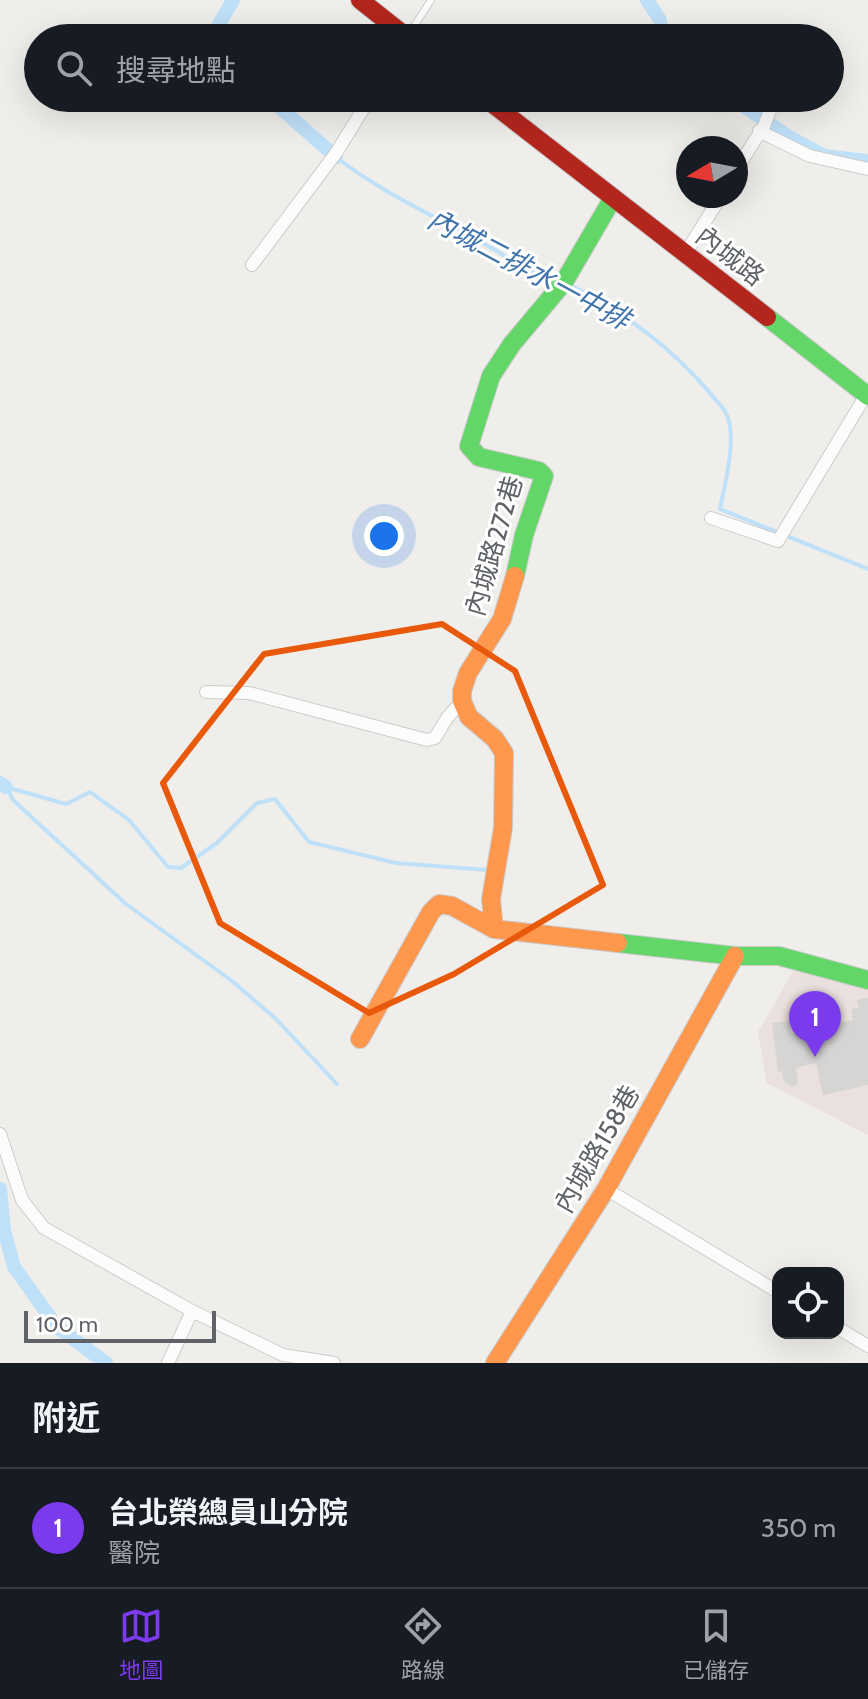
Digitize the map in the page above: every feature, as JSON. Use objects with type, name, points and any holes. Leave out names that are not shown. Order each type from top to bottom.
[{"type":"street","points":[[360,0],[390,24]]},
{"type":"street","points":[[252,265],[336,153],[361,112]]},
{"type":"street","name":"內城路","points":[[503,112],[867,395]]},
{"type":"street","points":[[748,151],[762,128],[766,112]]},
{"type":"street","points":[[762,128],[810,156],[868,169]]},
{"type":"street","name":"內城路272巷","points":[[462,701],[464,684],[501,622],[525,530],[544,476],[539,471],[479,457],[469,446],[491,376],[512,344],[564,282],[613,198]]},
{"type":"street","points":[[685,254],[714,208]]},
{"type":"street","points":[[711,518],[778,541],[867,395]]},
{"type":"street","points":[[206,692],[249,693],[427,740],[435,738],[462,701],[475,723],[499,741],[504,753],[503,828],[491,899],[494,929]]},
{"type":"street","points":[[360,1039],[431,912],[439,904],[452,906],[494,929],[735,956],[779,956],[868,980]]},
{"type":"street","name":"內城路158巷","points":[[495,1363],[606,1189],[735,956]]},
{"type":"street","points":[[0,1134],[22,1200],[44,1228],[192,1311],[283,1355],[334,1363]]},
{"type":"street","points":[[606,1189],[772,1288]]},
{"type":"street","points":[[168,1363],[192,1311]]},
{"type":"street","points":[[844,1332],[868,1346]]},
{"type":"lane","points":[[416,24],[431,0]]},
{"type":"highlighted area","points":[[442,624],[515,671],[603,885],[454,974],[369,1013],[220,923],[163,783],[264,654]]},
{"type":"shaded area","points":[[796,966],[868,987],[868,1135],[767,1083],[758,1032]]},
{"type":"building","points":[[868,998],[868,1085],[823,1095],[816,1063],[796,1068],[798,1085],[790,1086],[783,1079],[782,1071],[778,1072],[772,1023],[789,1021],[791,1034],[853,1020],[851,1009],[859,1008],[857,1000]]},
{"type":"waterway","name":"內城二排水一中排","points":[[219,24],[233,0]]},
{"type":"waterway","points":[[647,0],[660,24]]},
{"type":"waterway","name":"內城二排水一中排","points":[[285,112],[336,157]]},
{"type":"waterway","points":[[752,112],[824,156],[868,161]]},
{"type":"waterway","name":"內城二排水一中排","points":[[336,157],[409,204],[530,270],[558,281]]},
{"type":"waterway","name":"內城二排水一中排","points":[[570,285],[628,319],[663,346],[695,376],[725,411],[731,439],[720,509],[868,569]]},
{"type":"waterway","points":[[0,783],[6,787]]},
{"type":"waterway","points":[[6,787],[66,804],[90,792],[129,820],[168,867],[181,868],[217,843],[257,803],[275,799],[309,842],[396,863],[487,870]]},
{"type":"waterway","points":[[7,788],[13,800],[126,904],[232,981],[275,1018],[337,1084]]},
{"type":"waterway","points":[[0,1189],[4,1230],[14,1267],[57,1327],[106,1363]]},
{"type":"traffic: fast","points":[[515,576],[524,535],[544,476],[539,471],[479,457],[469,446],[491,376],[512,344],[564,282],[613,198]]},
{"type":"traffic: fast","points":[[767,317],[868,396]]},
{"type":"traffic: fast","points":[[618,943],[735,956],[779,956],[868,980]]},
{"type":"traffic: slow","points":[[494,929],[491,899],[503,828],[504,753],[495,739],[469,717],[462,701],[462,691],[468,673],[502,619],[515,576]]},
{"type":"traffic: slow","points":[[360,1039],[431,912],[439,904],[452,906],[494,929],[618,943]]},
{"type":"traffic: slow","points":[[495,1363],[606,1189],[735,956]]},
{"type":"traffic: jam","points":[[360,0],[390,24]]},
{"type":"traffic: jam","points":[[503,112],[767,317]]},
{"type":"place","name":"台北榮總員山分院","points":[[815,1057]]}]
